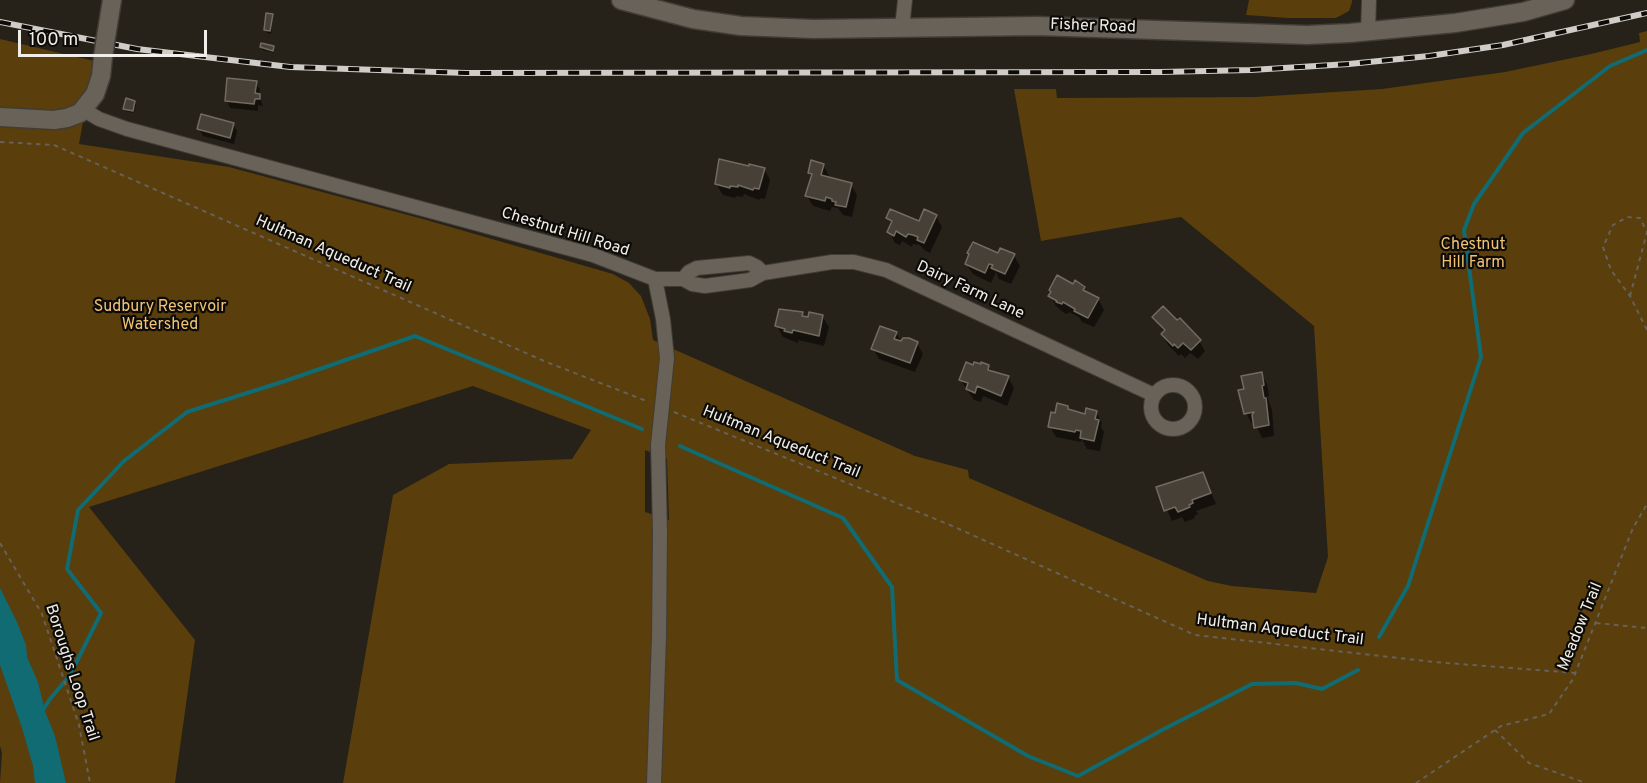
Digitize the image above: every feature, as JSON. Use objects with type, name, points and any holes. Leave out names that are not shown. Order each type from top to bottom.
[{"type":"street","points":[[0,117],[54,120],[74,116],[84,110],[95,94],[101,76],[112,0]]},
{"type":"street","name":"Fisher Road","points":[[621,0],[693,19],[741,26],[813,29],[1037,26],[1307,35],[1368,32],[1466,21],[1523,12],[1565,0]]},
{"type":"street","points":[[902,27],[906,0]]},
{"type":"street","points":[[1368,32],[1369,0]]},
{"type":"street","name":"Chestnut Hill Road","points":[[84,110],[99,119],[127,129],[593,255],[655,279]]},
{"type":"street","name":"Dairy Farm Lane","points":[[655,279],[683,279],[692,284],[705,286],[750,280],[763,273],[854,262],[886,270],[1154,395]]},
{"type":"street","points":[[654,783],[660,614],[658,445],[667,358],[663,319],[655,279]]},
{"type":"path","name":"Hultman Aqueduct Trail","points":[[0,142],[54,145],[544,361],[950,525],[1195,635],[1434,662],[1576,673]]},
{"type":"path","points":[[1630,296],[1647,232],[1640,218],[1627,217],[1613,225],[1603,247],[1611,270],[1630,296],[1647,330]]},
{"type":"path","name":"Meadow Trail","points":[[1416,783],[1501,726],[1549,714],[1576,673],[1633,528],[1647,504]]},
{"type":"path","name":"Boroughs Loop Trail","points":[[0,543],[42,614],[79,725],[90,783]]},
{"type":"path","points":[[1596,623],[1647,628]]},
{"type":"path","points":[[1495,730],[1529,763],[1586,783]]},
{"type":"green space","points":[[1249,0],[1352,0],[1352,2],[1349,11],[1336,18],[1288,18],[1246,15]]},
{"type":"green space","points":[[1647,31],[1647,783],[343,783],[393,495],[449,464],[572,459],[591,430],[473,386],[89,507],[195,640],[175,783],[0,783],[2,753],[0,746],[0,39],[94,61],[79,144],[229,167],[423,219],[613,274],[629,283],[641,296],[650,319],[653,340],[915,456],[968,470],[969,478],[1208,581],[1232,586],[1316,593],[1328,557],[1314,326],[1181,217],[1041,241],[1014,89],[1056,89],[1057,98],[1255,97],[1382,89],[1505,72],[1591,54],[1640,42],[1639,33]],"holes":[[[645,450],[667,459],[669,520],[645,512]]]},
{"type":"water","points":[[0,588],[26,645],[27,657],[38,682],[45,711],[55,736],[66,783],[35,783],[33,766],[22,728],[0,665]]},
{"type":"building","points":[[266,13],[273,14],[270,31],[264,30]]},
{"type":"building","points":[[261,43],[274,46],[273,51],[260,47]]},
{"type":"building","points":[[227,78],[257,81],[255,93],[260,94],[260,99],[255,99],[254,104],[225,101]]},
{"type":"building","points":[[126,98],[135,101],[133,111],[123,109]]},
{"type":"building","points":[[201,114],[234,123],[230,138],[197,129]]},
{"type":"building","points":[[719,159],[765,168],[759,189],[754,188],[753,190],[738,185],[738,187],[730,186],[730,188],[715,184]]},
{"type":"building","points":[[811,160],[824,164],[821,175],[852,183],[846,207],[835,205],[836,202],[826,197],[825,201],[805,196],[812,174],[808,173]]},
{"type":"building","points":[[890,209],[919,221],[924,209],[937,215],[924,243],[913,235],[908,234],[906,237],[896,231],[894,236],[887,232],[892,221],[886,218]]},
{"type":"building","points":[[973,242],[998,253],[1000,248],[1015,254],[1005,274],[991,268],[993,265],[989,264],[985,273],[965,264],[969,254],[967,253]]},
{"type":"building","points":[[1057,275],[1073,284],[1075,280],[1085,287],[1083,290],[1099,298],[1088,318],[1063,302],[1062,304],[1056,302],[1048,296]]},
{"type":"building","points":[[1163,306],[1177,320],[1180,318],[1201,340],[1191,350],[1183,343],[1178,348],[1174,344],[1173,346],[1161,334],[1165,330],[1152,317]]},
{"type":"building","points":[[779,309],[803,312],[802,316],[808,317],[809,312],[823,315],[819,336],[793,330],[792,333],[775,326]]},
{"type":"building","points":[[880,326],[897,332],[894,339],[901,341],[903,338],[909,338],[918,342],[910,363],[871,349]]},
{"type":"building","points":[[966,362],[973,365],[974,362],[981,364],[981,362],[989,365],[988,370],[1009,376],[1001,396],[977,386],[975,393],[966,389],[968,383],[959,380]]},
{"type":"building","points":[[1262,372],[1264,385],[1262,386],[1264,398],[1266,398],[1269,425],[1254,428],[1252,415],[1254,412],[1244,414],[1238,390],[1244,389],[1241,376]]},
{"type":"building","points":[[1057,403],[1085,414],[1086,408],[1097,411],[1095,419],[1099,420],[1094,441],[1080,438],[1081,431],[1048,427],[1051,412],[1055,413]]},
{"type":"building","points":[[1203,472],[1211,493],[1192,500],[1190,507],[1178,512],[1175,507],[1164,511],[1156,487]]},
{"type":"waterway","points":[[1379,637],[1408,586],[1481,357],[1464,230],[1474,204],[1523,133],[1610,66],[1647,50]]},
{"type":"waterway","points":[[43,710],[70,675],[101,613],[67,569],[78,510],[124,461],[187,412],[415,336],[642,429]]},
{"type":"waterway","points":[[680,446],[843,518],[892,587],[897,680],[1028,756],[1078,776],[1252,684],[1296,683],[1322,689],[1358,670]]},
{"type":"railway","points":[[0,22],[137,49],[290,67],[466,73],[1161,72],[1251,70],[1429,56],[1503,45],[1647,13]]},
{"type":"park label","name":"Chestnut Hill Farm","points":[[1473,255]]},
{"type":"park label","name":"Sudbury Reservoir Watershed","points":[[160,317]]}]
